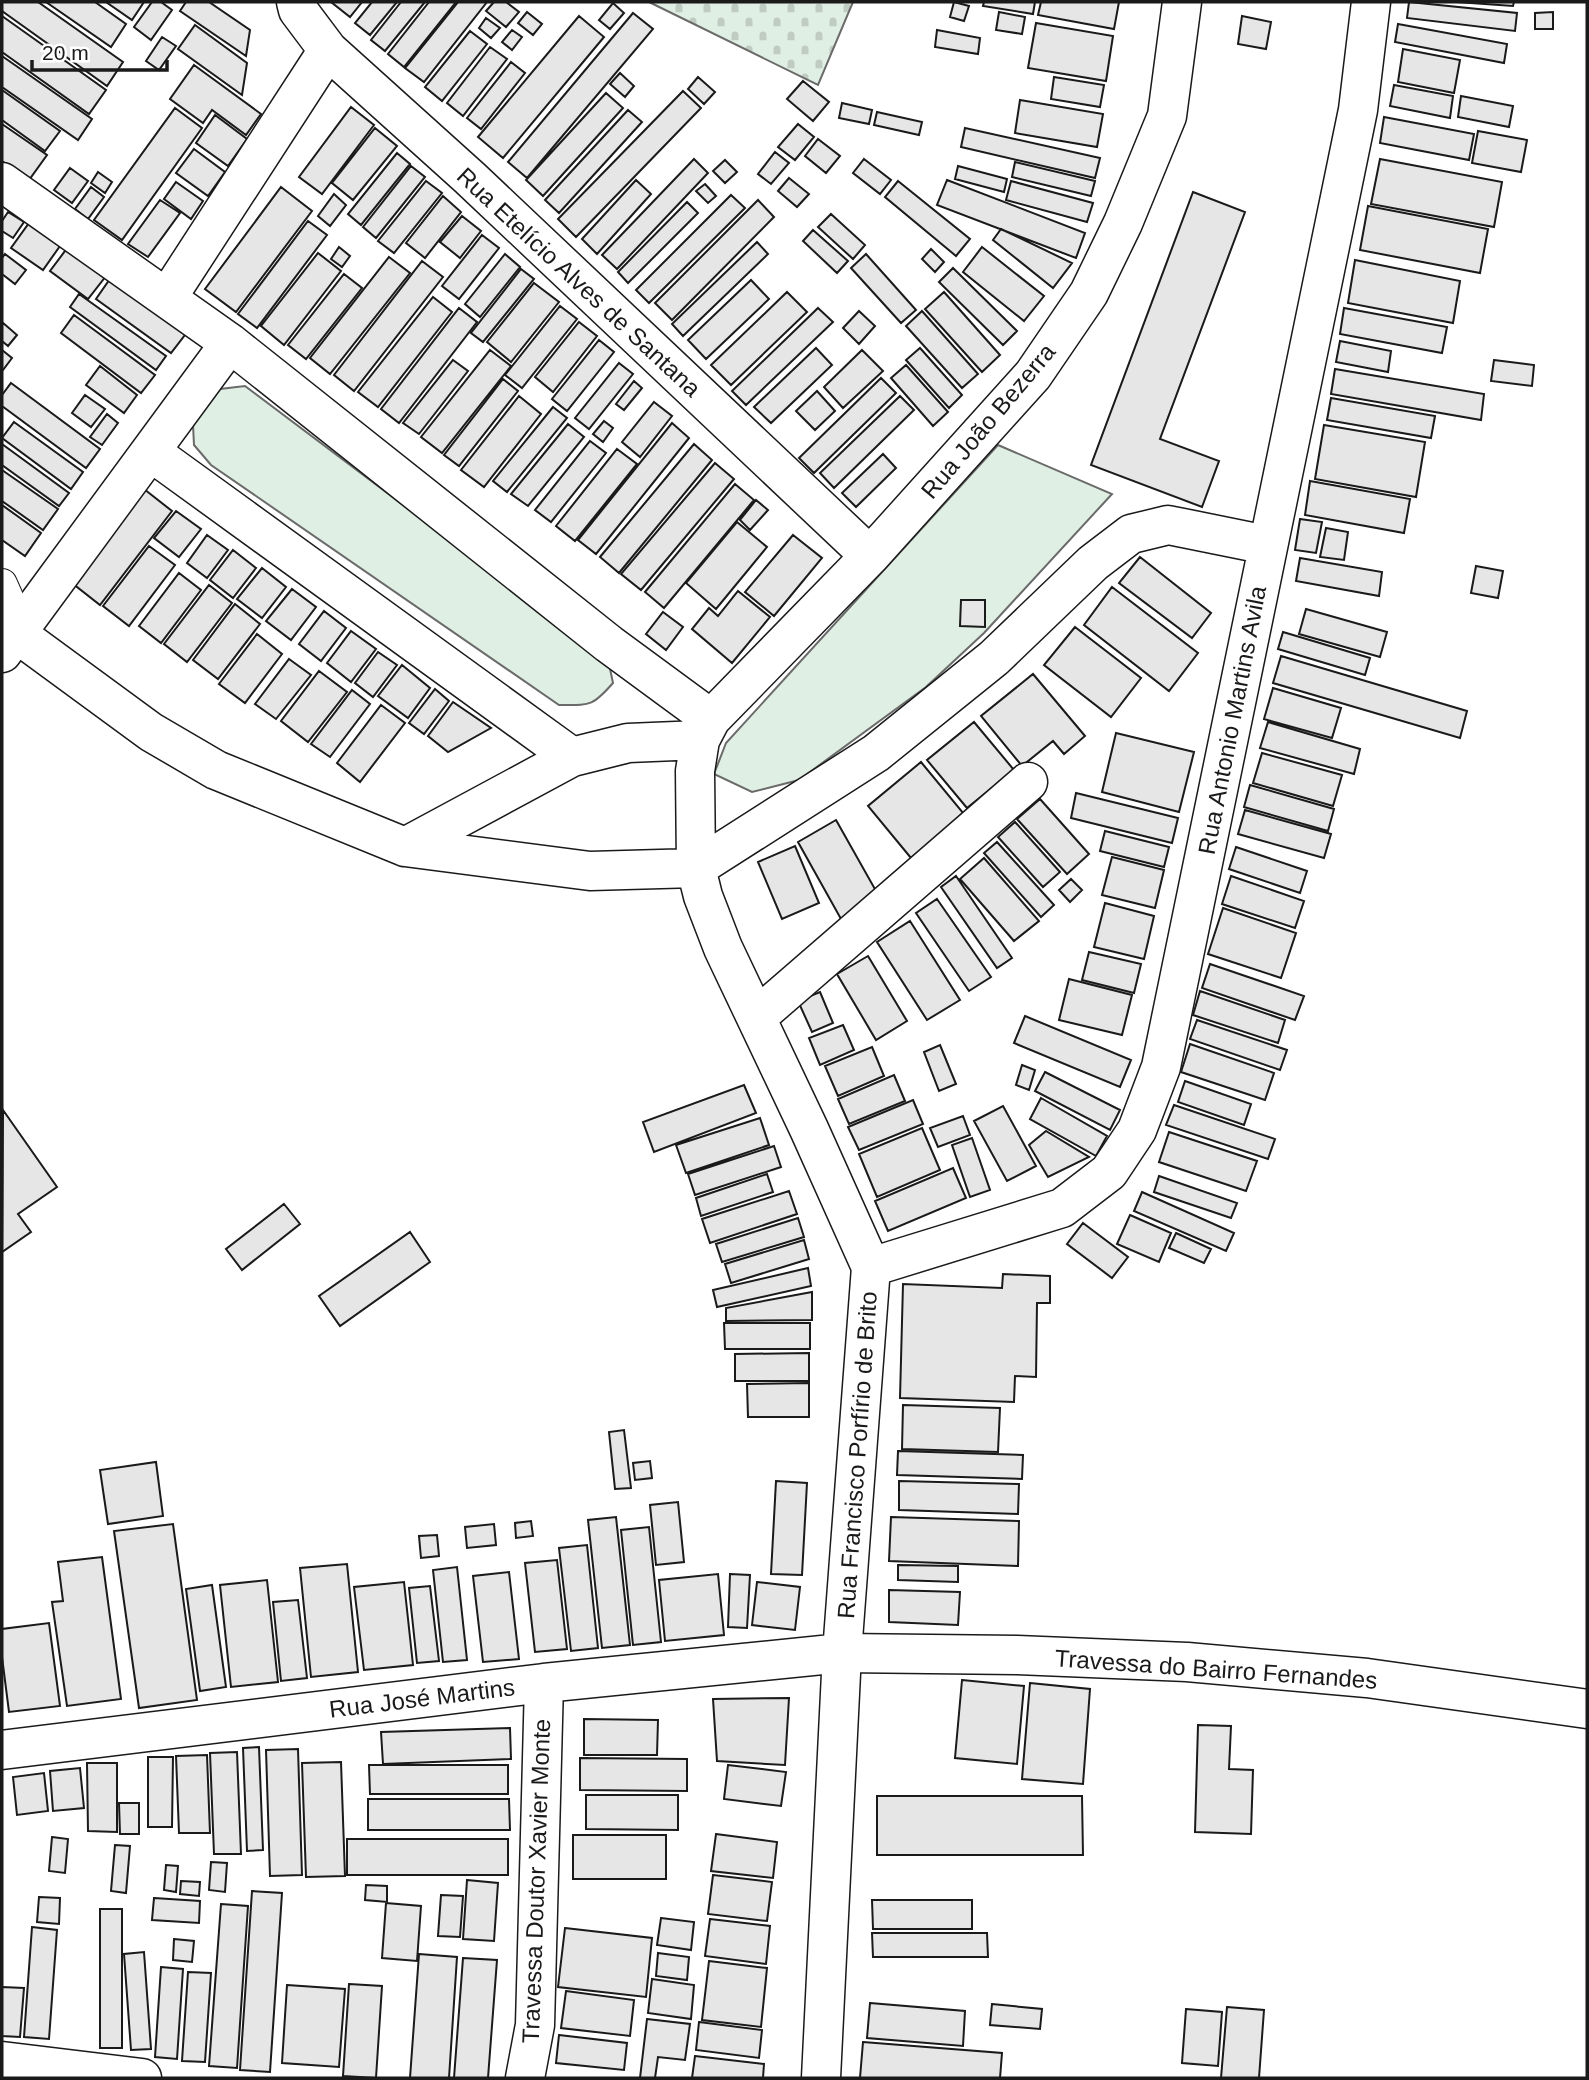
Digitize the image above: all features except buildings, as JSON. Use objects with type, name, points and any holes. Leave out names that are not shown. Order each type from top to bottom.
[{"type":"street","name":"Rua Etelício Alves de Santana","points":[[296,2],[328,50],[470,178],[870,556]]},
{"type":"street","name":"Rua João Bezerra","points":[[706,730],[870,556],[1034,375],[1089,293],[1123,223],[1167,116],[1182,2]]},
{"type":"street","name":"Rua Antonio Martins Avila","points":[[871,1267],[1062,1208],[1110,1172],[1137,1130],[1161,1067],[1358,110],[1371,2]]},
{"type":"street","points":[[167,298],[328,50]]},
{"type":"street","points":[[2,182],[230,343],[608,644],[706,730]]},
{"type":"street","points":[[5,633],[151,452],[230,343]]},
{"type":"street","points":[[151,452],[572,757]]},
{"type":"street","points":[[5,633],[151,732],[216,770],[405,847],[590,871],[696,868],[876,753],[994,657],[1093,563],[1130,534],[1168,525],[1267,545]]},
{"type":"street","points":[[2,584],[10,602],[5,633]]},
{"type":"street","points":[[405,847],[572,757],[628,743],[706,730]]},
{"type":"street","name":"Rua Francisco Porfírio de Brito","points":[[706,730],[695,771],[696,868],[704,896],[723,948],[871,1267],[842,1653],[821,2078]]},
{"type":"street","points":[[757,1017],[1028,782]]},
{"type":"street","name":"Rua José Martins","points":[[2,1750],[544,1683],[842,1653]]},
{"type":"street","name":"Travessa do Bairro Fernandes","points":[[842,1653],[1017,1655],[1187,1662],[1367,1678],[1587,1709]]},
{"type":"street","name":"Travessa Doutor Xavier Monte","points":[[525,2078],[535,2025],[544,1683]]},
{"type":"street","points":[[2,2061],[142,2078]]},
{"type":"green space","points":[[649,2],[853,2],[818,85]]},
{"type":"green space","points":[[245,386],[608,659],[613,683],[595,701],[559,705],[211,465],[194,445],[193,425],[205,405],[220,389]]},
{"type":"green space","points":[[998,445],[1112,494],[984,633],[926,687],[799,780],[752,792],[714,774],[726,743]]}]
